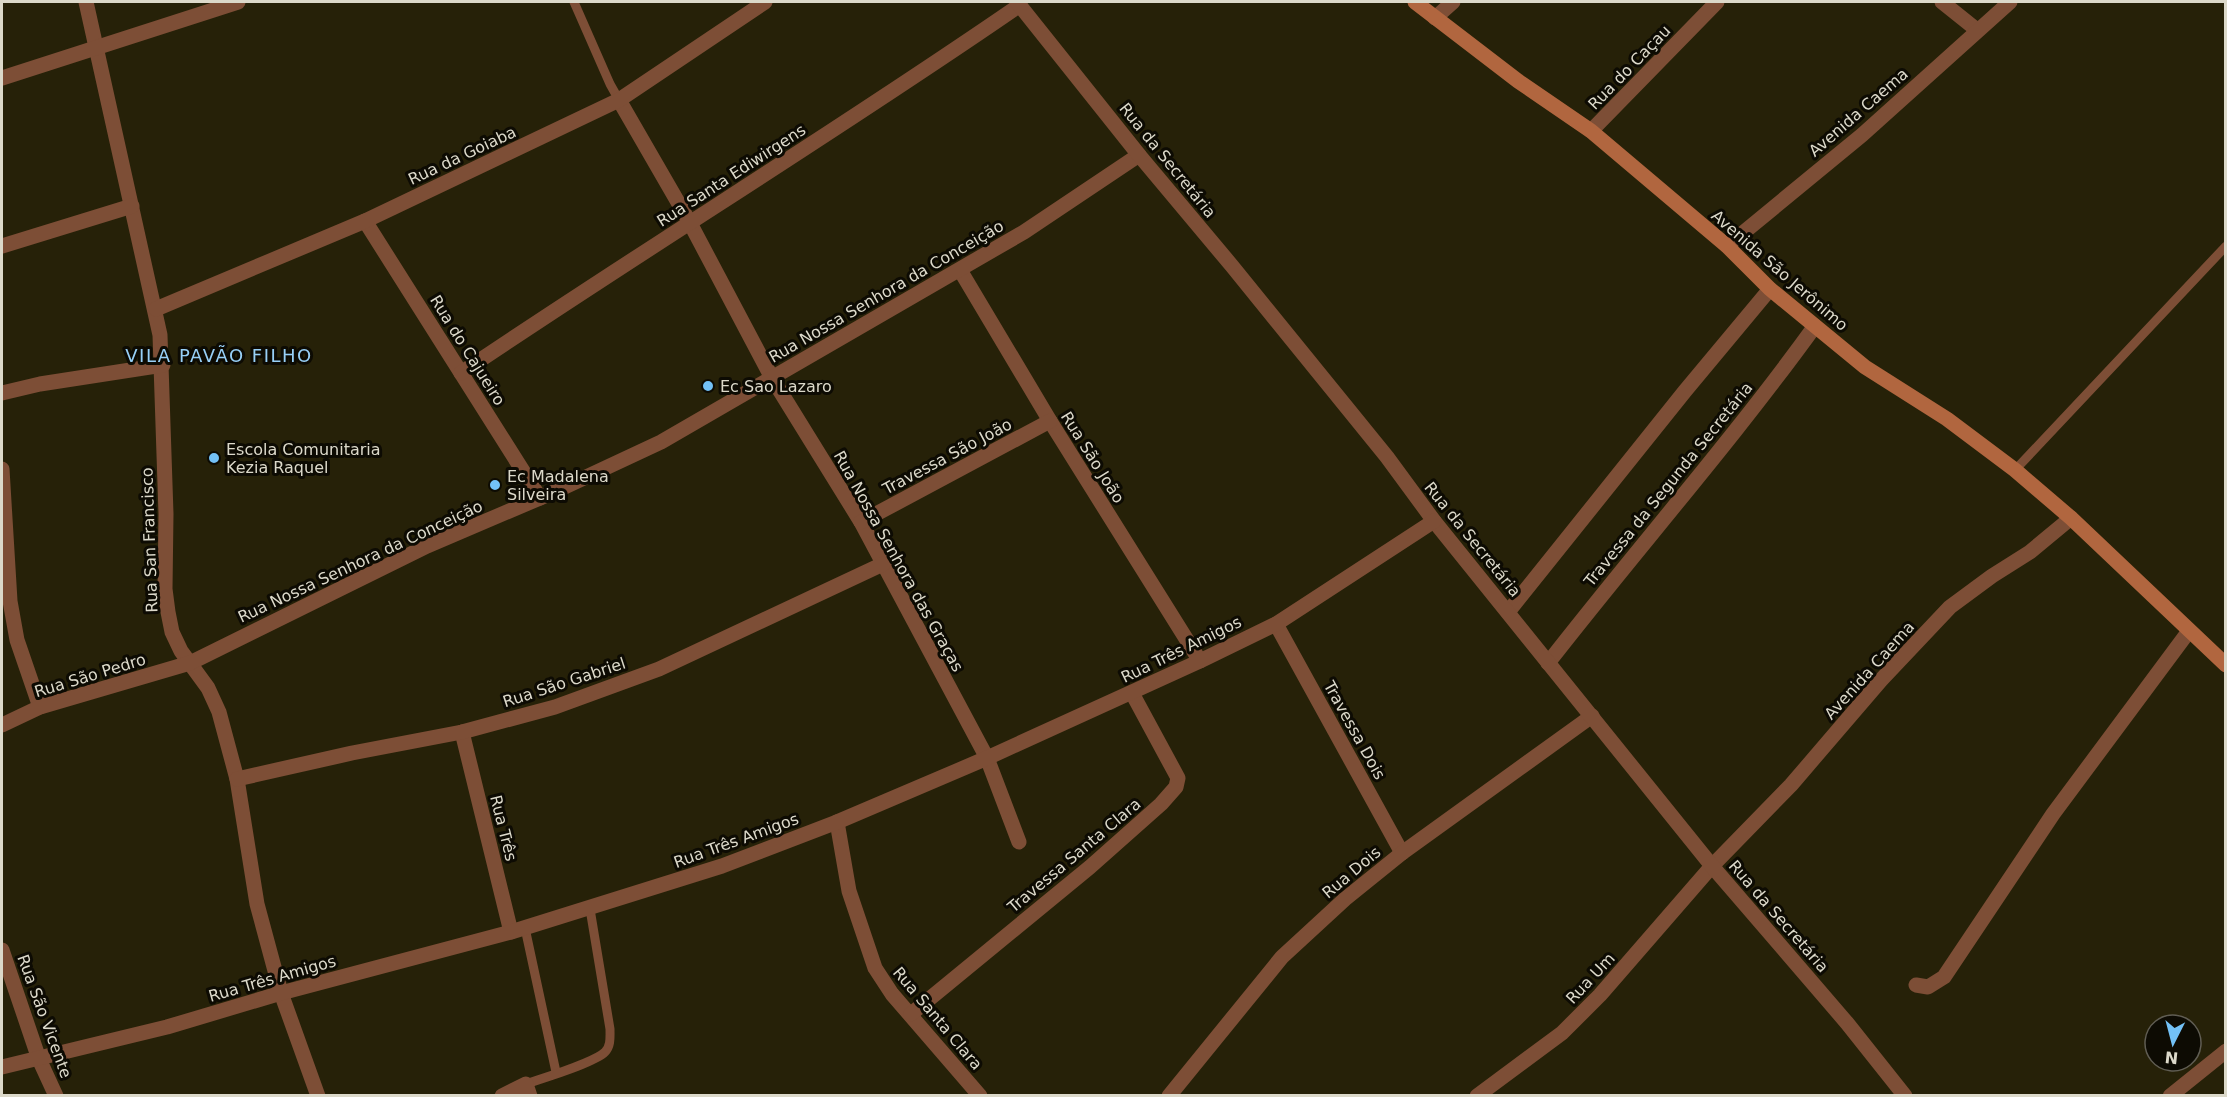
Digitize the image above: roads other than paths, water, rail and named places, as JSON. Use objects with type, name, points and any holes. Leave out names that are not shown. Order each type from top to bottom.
[{"type":"main road","name":"Avenida São Jerônimo","points":[[1415,2],[1518,81],[1591,131],[1727,246],[1770,289],[1866,367],[1947,419],[2015,470],[2071,518],[2226,665]]},
{"type":"street","name":"Rua San Francisco","points":[[87,2],[156,309],[163,365],[165,589],[172,632],[208,688],[219,712],[237,779],[256,904],[281,993],[318,1095]]},
{"type":"street","points":[[2,78],[238,2]]},
{"type":"street","name":"Rua da Goiaba","points":[[156,309],[365,221],[619,100],[765,2]]},
{"type":"street","points":[[1435,18],[1453,2]]},
{"type":"street","name":"Rua do Caçau","points":[[1591,131],[1717,2]]},
{"type":"street","points":[[1942,2],[1977,30]]},
{"type":"street","name":"Avenida Caema","points":[[1727,246],[1862,135],[2010,2]]},
{"type":"street","name":"Rua da Secretária","points":[[1018,3],[1139,155],[1380,448],[1434,521],[1712,866],[1847,1023],[1905,1095]]},
{"type":"street","name":"Rua Santa Ediwirgens","points":[[461,373],[591,285],[927,69],[1018,3]]},
{"type":"street","name":"Rua Nossa Senhora das Graças","points":[[619,100],[690,223],[772,378],[861,522],[987,758],[1019,842]]},
{"type":"street","name":"Rua Nossa Senhora da Conceição","points":[[190,663],[418,550],[540,498],[661,442],[1024,232],[1139,155]]},
{"type":"street","points":[[2,246],[132,206]]},
{"type":"street","name":"Rua do Cajueiro","points":[[365,221],[540,498]]},
{"type":"street","name":"Rua São João","points":[[960,270],[1050,422],[1200,661]]},
{"type":"street","points":[[1508,612],[1678,399],[1770,289]]},
{"type":"street","name":"Travessa da Segunda Secretária","points":[[1548,663],[1652,531],[1725,445],[1815,326]]},
{"type":"street","points":[[2,393],[40,384],[163,365]]},
{"type":"street","name":"Travessa São João","points":[[861,522],[1050,422]]},
{"type":"street","points":[[2,469],[10,601],[17,640],[40,707]]},
{"type":"street","name":"Avenida Caema","points":[[1712,866],[1791,785],[1881,680],[1950,608],[1992,576],[2030,552],[2071,518]]},
{"type":"street","name":"Rua Três Amigos","points":[[2,1067],[167,1028],[281,993],[590,909],[722,866],[837,822],[987,758],[1200,661],[1276,624],[1434,521]]},
{"type":"street","name":"Rua São Gabriel","points":[[237,779],[352,753],[462,732],[555,707],[659,669],[883,564]]},
{"type":"street","name":"Travessa Dois","points":[[1276,624],[1402,853]]},
{"type":"street","points":[[1916,985],[1928,987],[1944,977],[2053,814],[2189,631]]},
{"type":"street","name":"Rua São Pedro","points":[[2,725],[40,707],[190,663]]},
{"type":"street","name":"Travessa Santa Clara","points":[[911,1014],[1090,867],[1176,788],[1178,777],[1132,693]]},
{"type":"street","name":"Rua Dois","points":[[1169,1095],[1282,957],[1345,899],[1402,853],[1592,716]]},
{"type":"street","name":"Rua Três","points":[[462,732],[518,930]]},
{"type":"street","name":"Rua Santa Clara","points":[[837,822],[849,891],[875,968],[892,994],[980,1095]]},
{"type":"street","name":"Rua Um","points":[[1478,1095],[1562,1033],[1600,995],[1712,866]]},
{"type":"street","name":"Rua São Vicente","points":[[2,950],[39,1059],[56,1095]]},
{"type":"street","points":[[2170,1095],[2226,1051]]},
{"type":"street","points":[[501,1095],[528,1090]]},
{"type":"lane","points":[[573,2],[619,100]]},
{"type":"lane","points":[[2015,470],[2226,246]]},
{"type":"lane","points":[[528,1090],[556,1072],[604,1053],[609,1045],[610,1029],[590,909]]},
{"type":"lane","points":[[518,930],[556,1072]]},
{"type":"place","name":"Ec Sao Lazaro","points":[[708,386]]},
{"type":"place","name":"Escola Comunitaria Kezia Raquel","points":[[214,458]]},
{"type":"place","name":"Ec Madalena Silveira","points":[[495,485]]},
{"type":"district","name":"VILA PAVÃO FILHO","points":[[219,356]]}]
